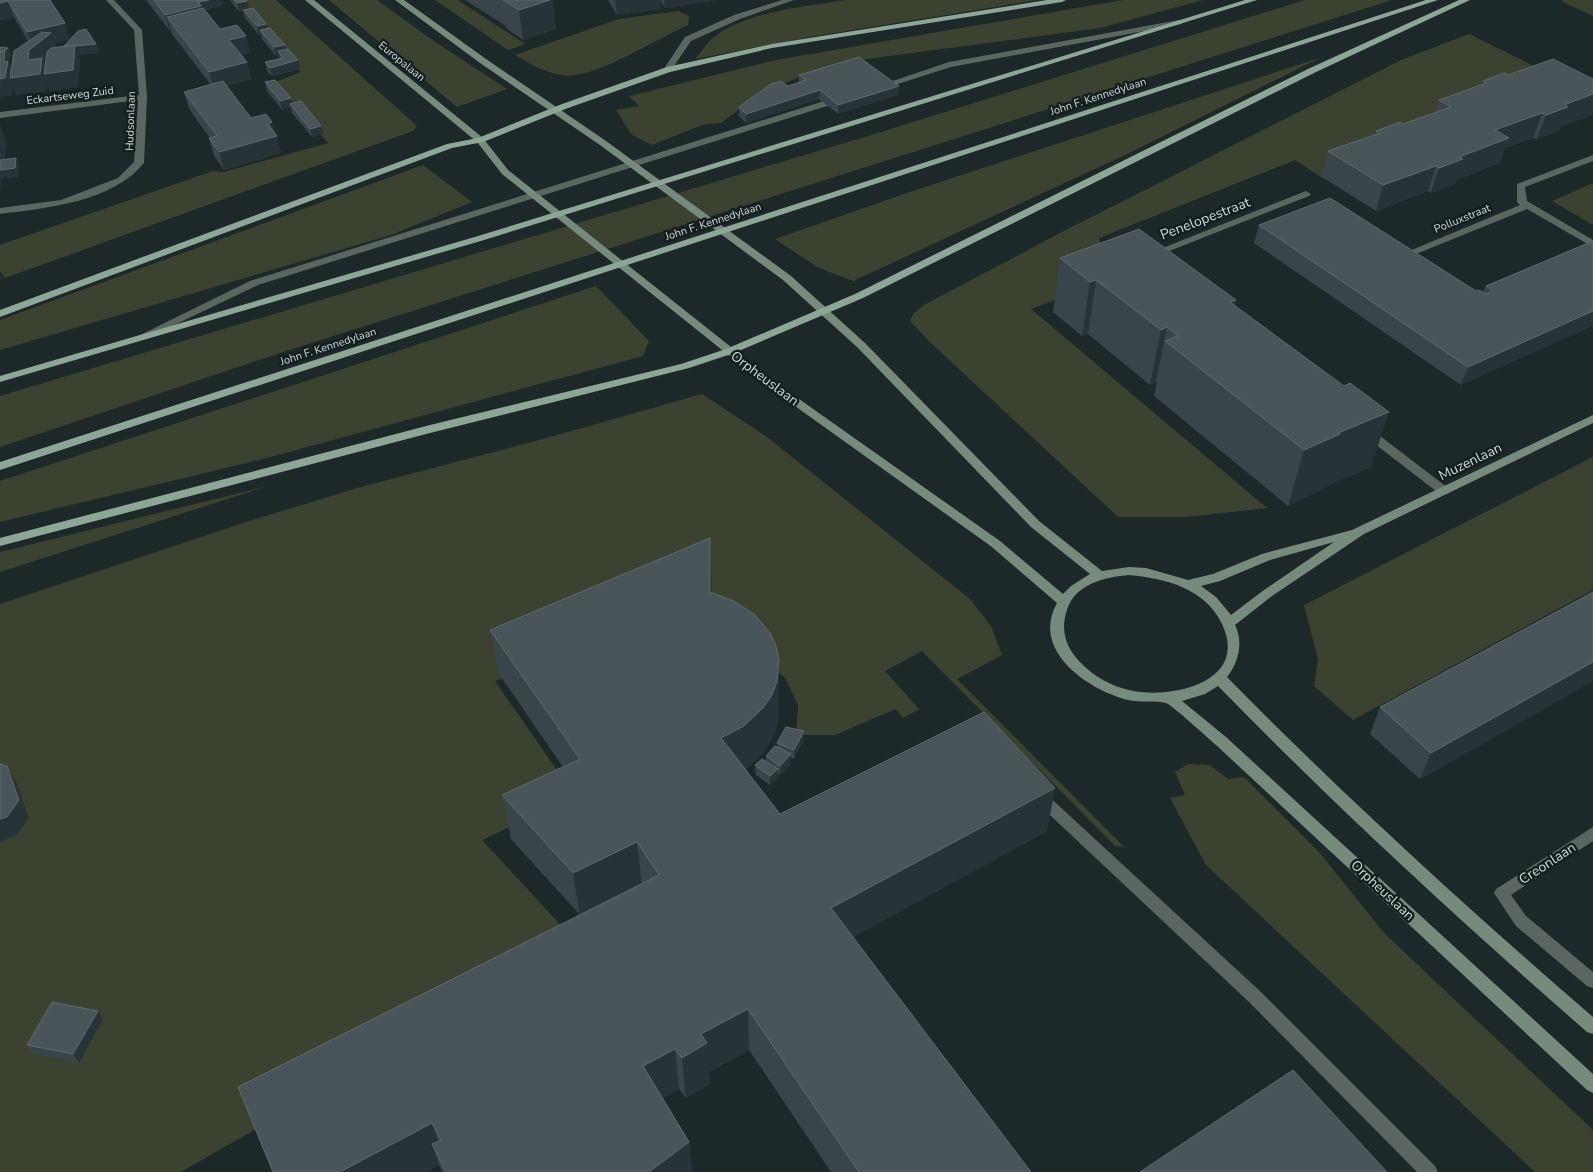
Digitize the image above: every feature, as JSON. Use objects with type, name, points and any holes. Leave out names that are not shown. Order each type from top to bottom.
[{"type":"main road","name":"Europalaan","points":[[309,0],[480,140]]},
{"type":"main road","points":[[399,0],[483,61],[557,110],[787,278],[825,310],[861,345],[1035,524],[1100,576]]},
{"type":"main road","points":[[0,314],[450,146],[480,140],[667,70],[772,46],[1062,0]]},
{"type":"main road","points":[[0,379],[481,238],[1253,0]]},
{"type":"main road","name":"John F. Kennedylaan","points":[[0,466],[1434,0]]},
{"type":"main road","points":[[0,542],[430,429],[685,366],[730,351],[908,272],[1314,70],[1466,0]]},
{"type":"main road","name":"Orpheuslaan","points":[[480,140],[505,172],[771,384],[1008,553],[1063,602]]},
{"type":"main road","name":"Muzenlaan","points":[[1229,623],[1268,593],[1360,531],[1593,418]]},
{"type":"main road","name":"Muzenlaan","points":[[1189,584],[1216,578],[1266,557],[1360,531]]},
{"type":"main road","points":[[1121,571],[1144,571],[1174,578],[1189,584],[1206,595],[1219,608],[1229,623],[1233,637],[1233,652],[1228,665],[1219,678],[1206,687],[1190,694],[1170,698],[1137,696],[1104,686],[1078,669],[1068,658],[1058,635],[1056,623],[1063,602],[1072,591],[1084,582],[1121,571]]},
{"type":"main road","points":[[1219,678],[1350,808],[1455,906],[1593,1027]]},
{"type":"main road","name":"Orpheuslaan","points":[[1170,698],[1227,746],[1593,1085]]},
{"type":"street","name":"Hudsonlaan","points":[[0,212],[63,203],[121,180],[139,163],[143,97],[138,30],[110,0]]},
{"type":"street","points":[[667,70],[688,39],[737,17],[775,3],[790,0]]},
{"type":"street","points":[[865,91],[949,65],[1184,22]]},
{"type":"street","name":"Eckartseweg Zuid","points":[[0,115],[143,97]]},
{"type":"street","points":[[134,341],[254,283],[848,97]]},
{"type":"street","points":[[1593,158],[1520,186],[1522,202],[1593,244]]},
{"type":"street","name":"Penelopestraat","points":[[1137,260],[1306,194]]},
{"type":"street","name":"Polluxstraat","points":[[1406,254],[1528,205]]},
{"type":"street","points":[[1357,424],[1444,491]]},
{"type":"street","points":[[1028,785],[1254,997],[1429,1172]]},
{"type":"street","name":"Creonlaan","points":[[1593,833],[1501,893],[1521,921],[1593,981]]},
{"type":"green space","points":[[235,0],[276,0],[417,126],[413,131],[5,278],[0,271],[0,245],[213,171],[224,172],[328,143],[275,82],[301,72]]},
{"type":"green space","points":[[329,0],[377,0],[428,37],[507,89],[457,107]]},
{"type":"green space","points":[[435,0],[458,0],[525,44],[508,50]]},
{"type":"green space","points":[[846,0],[1038,0],[810,37],[695,59],[713,38],[741,22],[758,16],[795,8]]},
{"type":"green space","points":[[1123,0],[1203,0],[1100,28],[859,60],[816,70],[759,94],[721,123],[705,124],[652,145],[632,135],[616,110],[639,106],[629,96],[776,60]]},
{"type":"green space","points":[[1305,0],[1392,0],[286,351],[0,447],[0,396],[865,137]]},
{"type":"green space","points":[[1593,0],[1593,16],[1561,1]]},
{"type":"green space","points":[[678,11],[689,16],[688,25],[625,57],[590,72],[574,75],[555,74],[515,55],[619,19]]},
{"type":"green space","points":[[1469,34],[1560,79],[1443,133],[1324,179],[1295,160],[1099,238],[1104,265],[1117,277],[1031,309],[1267,508],[1186,517],[1118,517],[930,342],[910,321],[914,313],[924,305],[1064,231],[1401,60]]},
{"type":"green space","points":[[1322,57],[1123,156],[853,281],[819,268],[775,239],[907,193]]},
{"type":"green space","points":[[423,165],[472,202],[391,235],[0,350],[0,320]]},
{"type":"green space","points":[[1593,183],[1593,225],[1552,201]]},
{"type":"green space","points":[[596,286],[649,341],[643,356],[263,459],[0,522],[0,481]]},
{"type":"green space","points":[[702,394],[767,437],[970,599],[991,626],[1002,655],[957,679],[1124,847],[1115,846],[922,651],[885,671],[919,709],[903,718],[896,709],[835,735],[796,735],[798,705],[785,678],[753,650],[715,599],[495,681],[575,796],[482,840],[569,934],[261,1126],[181,1172],[0,1172],[0,604],[249,521],[361,487],[543,439]]},
{"type":"green space","points":[[1593,457],[1593,590],[1353,720],[1314,686],[1318,659],[1304,605]]},
{"type":"green space","points":[[268,486],[0,572],[0,552]]},
{"type":"green space","points":[[1188,764],[1210,765],[1228,779],[1244,777],[1319,852],[1384,933],[1593,1130],[1593,1172],[1535,1172],[1206,865],[1170,798],[1185,795],[1175,772]]},
{"type":"building","points":[[0,0],[50,0],[65,23],[27,32],[8,1],[0,3]]},
{"type":"building","points":[[154,0],[197,0],[201,6],[165,15]]},
{"type":"building","points":[[234,0],[246,0],[247,1],[237,3]]},
{"type":"building","points":[[503,0],[550,0],[519,10]]},
{"type":"building","points":[[203,8],[220,29],[237,25],[246,36],[229,40],[247,62],[209,72],[167,17]]},
{"type":"building","points":[[253,8],[266,24],[257,26],[243,10]]},
{"type":"building","points":[[270,28],[285,45],[274,47],[260,30]]},
{"type":"building","points":[[86,29],[96,44],[64,46],[78,31]]},
{"type":"building","points":[[42,32],[51,33],[29,50],[28,60],[42,58],[40,74],[10,78],[14,51]]},
{"type":"building","points":[[75,45],[73,70],[44,74],[47,52],[51,48]]},
{"type":"building","points":[[1,47],[8,48],[0,52]]},
{"type":"building","points":[[288,49],[298,60],[270,68],[265,62],[283,58],[278,51]]},
{"type":"building","points":[[5,51],[4,62],[8,61],[5,78],[0,79],[0,52]]},
{"type":"building","points":[[859,57],[899,86],[838,105],[820,90],[746,114],[739,107],[771,84],[781,81],[788,86],[806,80],[799,75]]},
{"type":"building","points":[[1553,59],[1593,79],[1593,94],[1564,105],[1568,107],[1546,115],[1542,113],[1495,130],[1509,138],[1459,157],[1463,159],[1439,168],[1436,166],[1383,185],[1328,151],[1380,133],[1376,131],[1400,122],[1403,124],[1451,107],[1439,100],[1486,83],[1483,81],[1504,73],[1508,75]]},
{"type":"building","points":[[275,80],[291,98],[280,101],[265,82]]},
{"type":"building","points":[[223,81],[251,118],[266,114],[272,122],[268,124],[277,136],[219,152],[209,138],[217,136],[184,92]]},
{"type":"building","points":[[301,101],[321,126],[310,129],[290,104]]},
{"type":"building","points":[[16,158],[15,168],[0,170],[0,160]]},
{"type":"building","points":[[1330,198],[1476,291],[1479,290],[1486,294],[1493,291],[1486,286],[1593,241],[1593,311],[1468,367],[1259,225]]},
{"type":"building","points":[[1139,229],[1236,300],[1230,302],[1344,386],[1350,383],[1389,412],[1338,433],[1340,434],[1304,450],[1165,341],[1178,336],[1167,327],[1161,330],[1096,280],[1090,282],[1060,258]]},
{"type":"building","points":[[710,538],[710,592],[734,601],[755,615],[770,633],[776,646],[779,661],[777,681],[772,695],[763,708],[744,726],[721,738],[780,814],[984,712],[1055,788],[831,908],[1031,1172],[859,1172],[748,1009],[701,1034],[707,1043],[682,1058],[675,1049],[643,1066],[689,1142],[649,1172],[446,1172],[432,1144],[441,1140],[432,1123],[340,1172],[273,1172],[238,1087],[659,875],[637,842],[573,873],[502,795],[580,759],[490,630]]},
{"type":"building","points":[[1593,592],[1593,662],[1431,753],[1380,707]]},
{"type":"building","points":[[786,727],[804,731],[794,750],[777,743]]},
{"type":"building","points":[[775,746],[791,754],[780,766],[766,756]]},
{"type":"building","points":[[762,759],[778,769],[770,776],[755,765]]},
{"type":"building","points":[[0,764],[7,766],[19,800],[7,817],[0,819]]},
{"type":"building","points":[[52,1002],[98,1011],[73,1054],[27,1045]]},
{"type":"building","points":[[1293,1070],[1387,1172],[1140,1172]]}]
